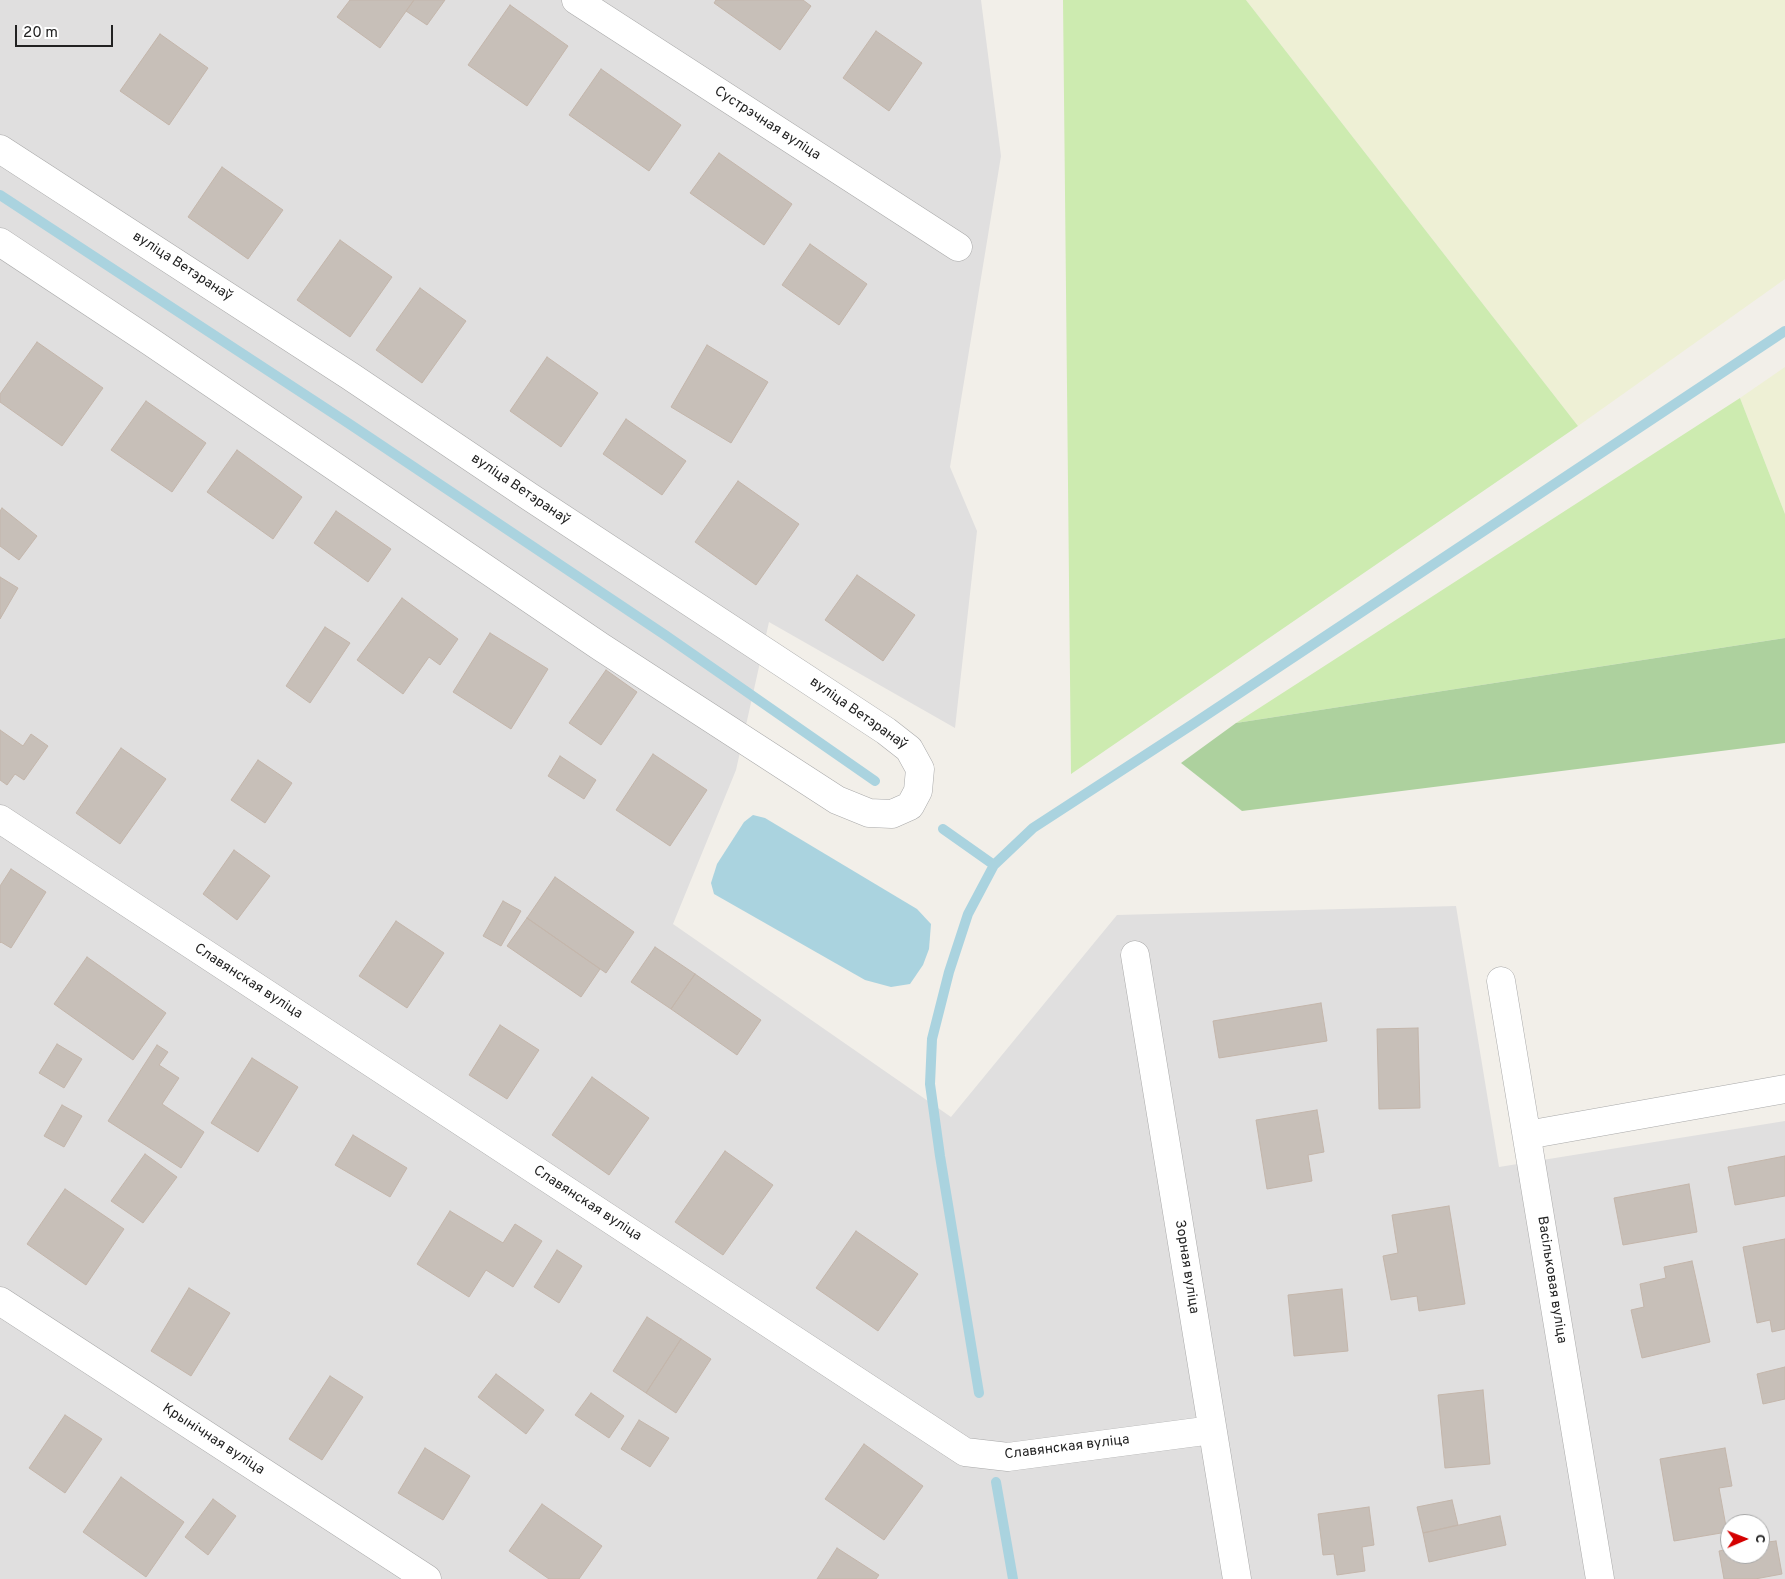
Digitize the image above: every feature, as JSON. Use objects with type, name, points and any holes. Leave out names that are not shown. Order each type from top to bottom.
[{"type":"street","name":"Сустрэчная вуліца","points":[[576,0],[958,247]]},
{"type":"street","name":"вуліца Ветэранаў","points":[[0,149],[350,376],[530,497],[886,730],[909,749],[920,769],[918,791],[910,806],[892,814],[869,814],[837,800],[600,647],[151,342],[0,242]]},
{"type":"street","name":"Славянская вуліца","points":[[0,819],[965,1452],[1008,1457],[1212,1430]]},
{"type":"street","name":"Зорная вуліца","points":[[1135,955],[1236,1579]]},
{"type":"street","name":"Васільковая вуліца","points":[[1501,981],[1600,1579]]},
{"type":"street","points":[[1528,1135],[1785,1089]]},
{"type":"street","name":"Крынічная вуліца","points":[[0,1301],[427,1579]]},
{"type":"shaded area","points":[[0,0],[981,0],[1001,156],[950,467],[977,531],[955,728],[769,622],[736,770],[673,924],[951,1117],[1117,915],[1456,906],[1499,1167],[1785,1121],[1785,1579],[0,1579]]},
{"type":"green space","points":[[1063,0],[1246,0],[1578,426],[1071,774]]},
{"type":"green space","points":[[1246,0],[1785,0],[1785,279],[1578,426]]},
{"type":"green space","points":[[1785,367],[1785,514],[1740,398]]},
{"type":"green space","points":[[1740,398],[1785,514],[1785,638],[1236,723]]},
{"type":"green space","points":[[1785,638],[1785,743],[1242,811],[1181,763],[1236,723]]},
{"type":"water","points":[[753,815],[765,818],[917,909],[931,924],[929,949],[923,965],[910,984],[891,987],[865,980],[714,894],[711,883],[717,864],[744,822]]},
{"type":"building","points":[[350,0],[414,0],[380,48],[337,17]]},
{"type":"building","points":[[414,0],[445,0],[427,25],[406,11]]},
{"type":"building","points":[[716,0],[803,0],[811,6],[780,50],[714,3]]},
{"type":"building","points":[[510,5],[568,46],[527,106],[468,65]]},
{"type":"building","points":[[876,31],[922,63],[889,111],[843,78]]},
{"type":"building","points":[[160,34],[208,68],[169,125],[120,91]]},
{"type":"building","points":[[601,69],[681,125],[649,171],[569,115]]},
{"type":"building","points":[[719,153],[792,204],[764,245],[690,193]]},
{"type":"building","points":[[222,167],[283,210],[248,259],[188,217]]},
{"type":"building","points":[[340,240],[392,277],[350,337],[297,300]]},
{"type":"building","points":[[810,244],[867,284],[839,325],[782,285]]},
{"type":"building","points":[[420,288],[466,321],[422,383],[376,350]]},
{"type":"building","points":[[37,342],[103,388],[62,446],[0,402],[0,394]]},
{"type":"building","points":[[707,345],[768,382],[731,443],[671,407]]},
{"type":"building","points":[[547,357],[598,393],[561,447],[510,411]]},
{"type":"building","points":[[146,401],[206,443],[172,492],[111,450]]},
{"type":"building","points":[[626,419],[686,461],[662,495],[603,454]]},
{"type":"building","points":[[237,450],[302,497],[273,539],[207,492]]},
{"type":"building","points":[[738,481],[799,524],[756,585],[695,542]]},
{"type":"building","points":[[2,508],[37,536],[19,560],[0,546],[0,511]]},
{"type":"building","points":[[336,511],[391,549],[368,582],[314,543]]},
{"type":"building","points":[[857,575],[915,615],[883,661],[825,620]]},
{"type":"building","points":[[0,577],[18,588],[0,619]]},
{"type":"building","points":[[402,598],[458,639],[440,665],[429,657],[403,694],[357,660]]},
{"type":"building","points":[[325,627],[350,643],[310,703],[286,686]]},
{"type":"building","points":[[490,633],[548,669],[511,729],[453,692]]},
{"type":"building","points":[[606,670],[637,692],[601,745],[569,723]]},
{"type":"building","points":[[0,730],[23,746],[31,734],[48,746],[24,780],[15,774],[7,785],[0,780]]},
{"type":"building","points":[[121,748],[166,779],[120,844],[76,813]]},
{"type":"building","points":[[653,754],[707,790],[670,846],[616,810]]},
{"type":"building","points":[[560,756],[596,780],[584,799],[548,776]]},
{"type":"building","points":[[258,760],[292,783],[265,823],[231,800]]},
{"type":"building","points":[[234,850],[270,876],[237,920],[203,894]]},
{"type":"building","points":[[11,869],[46,892],[11,948],[0,943],[0,886]]},
{"type":"building","points":[[555,877],[634,932],[606,973],[527,918]]},
{"type":"building","points":[[503,901],[521,911],[501,946],[483,936]]},
{"type":"building","points":[[527,918],[600,969],[581,997],[507,946]]},
{"type":"building","points":[[396,921],[444,953],[407,1008],[359,976]]},
{"type":"building","points":[[655,947],[695,974],[671,1009],[631,982]]},
{"type":"building","points":[[87,957],[166,1013],[133,1060],[54,1004]]},
{"type":"building","points":[[695,974],[761,1020],[737,1055],[671,1009]]},
{"type":"building","points":[[1321,1003],[1327,1041],[1219,1058],[1213,1021]]},
{"type":"building","points":[[500,1025],[539,1050],[507,1099],[469,1075]]},
{"type":"building","points":[[1418,1028],[1420,1108],[1379,1109],[1377,1029]]},
{"type":"building","points":[[57,1044],[82,1059],[64,1088],[39,1073]]},
{"type":"building","points":[[157,1045],[168,1052],[159,1065],[179,1078],[162,1104],[204,1132],[181,1168],[108,1121]]},
{"type":"building","points":[[252,1058],[298,1087],[258,1152],[211,1123]]},
{"type":"building","points":[[592,1077],[649,1118],[609,1175],[552,1135]]},
{"type":"building","points":[[62,1105],[82,1116],[64,1147],[44,1136]]},
{"type":"building","points":[[1317,1110],[1324,1152],[1308,1155],[1312,1181],[1267,1189],[1256,1120]]},
{"type":"building","points":[[353,1135],[407,1168],[390,1197],[335,1165]]},
{"type":"building","points":[[725,1151],[773,1185],[723,1255],[675,1222]]},
{"type":"building","points":[[145,1154],[177,1177],[143,1223],[111,1201]]},
{"type":"building","points":[[1785,1156],[1785,1196],[1735,1205],[1728,1167]]},
{"type":"building","points":[[1689,1184],[1697,1232],[1623,1245],[1614,1198]]},
{"type":"building","points":[[65,1189],[124,1229],[86,1285],[27,1244]]},
{"type":"building","points":[[1449,1206],[1465,1304],[1419,1311],[1417,1296],[1391,1300],[1383,1256],[1398,1253],[1392,1215]]},
{"type":"building","points":[[450,1211],[503,1243],[515,1224],[542,1241],[513,1287],[486,1270],[469,1297],[417,1264]]},
{"type":"building","points":[[856,1231],[918,1274],[878,1331],[816,1288]]},
{"type":"building","points":[[1785,1239],[1785,1329],[1772,1332],[1770,1320],[1757,1323],[1743,1247]]},
{"type":"building","points":[[557,1250],[582,1266],[559,1303],[534,1287]]},
{"type":"building","points":[[1692,1261],[1710,1342],[1642,1358],[1631,1310],[1644,1307],[1640,1284],[1666,1278],[1664,1267]]},
{"type":"building","points":[[189,1288],[230,1313],[191,1376],[151,1351]]},
{"type":"building","points":[[1342,1289],[1348,1351],[1294,1356],[1288,1295]]},
{"type":"building","points":[[647,1317],[681,1339],[646,1393],[613,1371]]},
{"type":"building","points":[[681,1339],[711,1359],[676,1413],[646,1393]]},
{"type":"building","points":[[1785,1367],[1785,1399],[1763,1404],[1757,1374]]},
{"type":"building","points":[[496,1374],[544,1410],[526,1434],[478,1397]]},
{"type":"building","points":[[330,1376],[363,1397],[322,1460],[289,1439]]},
{"type":"building","points":[[1483,1390],[1490,1464],[1445,1468],[1438,1395]]},
{"type":"building","points":[[591,1393],[624,1416],[609,1438],[575,1415]]},
{"type":"building","points":[[65,1415],[102,1439],[65,1493],[29,1468]]},
{"type":"building","points":[[639,1420],[669,1438],[650,1467],[621,1449]]},
{"type":"building","points":[[864,1444],[923,1486],[884,1540],[825,1499]]},
{"type":"building","points":[[425,1448],[470,1476],[443,1520],[398,1493]]},
{"type":"building","points":[[1725,1448],[1732,1486],[1719,1488],[1724,1514],[1720,1514],[1720,1533],[1674,1541],[1660,1459]]},
{"type":"building","points":[[121,1477],[184,1522],[146,1577],[83,1532]]},
{"type":"building","points":[[213,1499],[236,1516],[208,1555],[185,1537]]},
{"type":"building","points":[[1452,1500],[1458,1525],[1423,1533],[1417,1507]]},
{"type":"building","points":[[542,1504],[602,1546],[579,1579],[549,1579],[509,1551]]},
{"type":"building","points":[[1369,1507],[1374,1545],[1362,1547],[1365,1571],[1337,1575],[1334,1554],[1323,1555],[1318,1514]]},
{"type":"building","points":[[1500,1516],[1506,1545],[1429,1562],[1423,1533]]},
{"type":"building","points":[[1776,1541],[1782,1574],[1755,1579],[1724,1579],[1721,1564],[1770,1564],[1770,1542]]},
{"type":"building","points":[[837,1548],[879,1575],[876,1579],[817,1579]]},
{"type":"waterway","points":[[0,195],[348,423],[665,635],[875,781]]},
{"type":"waterway","points":[[979,1393],[930,1084],[932,1039],[949,972],[968,914],[994,865],[1033,828],[1785,331]]},
{"type":"waterway","points":[[943,829],[994,865]]},
{"type":"waterway","points":[[996,1482],[1013,1579]]}]
